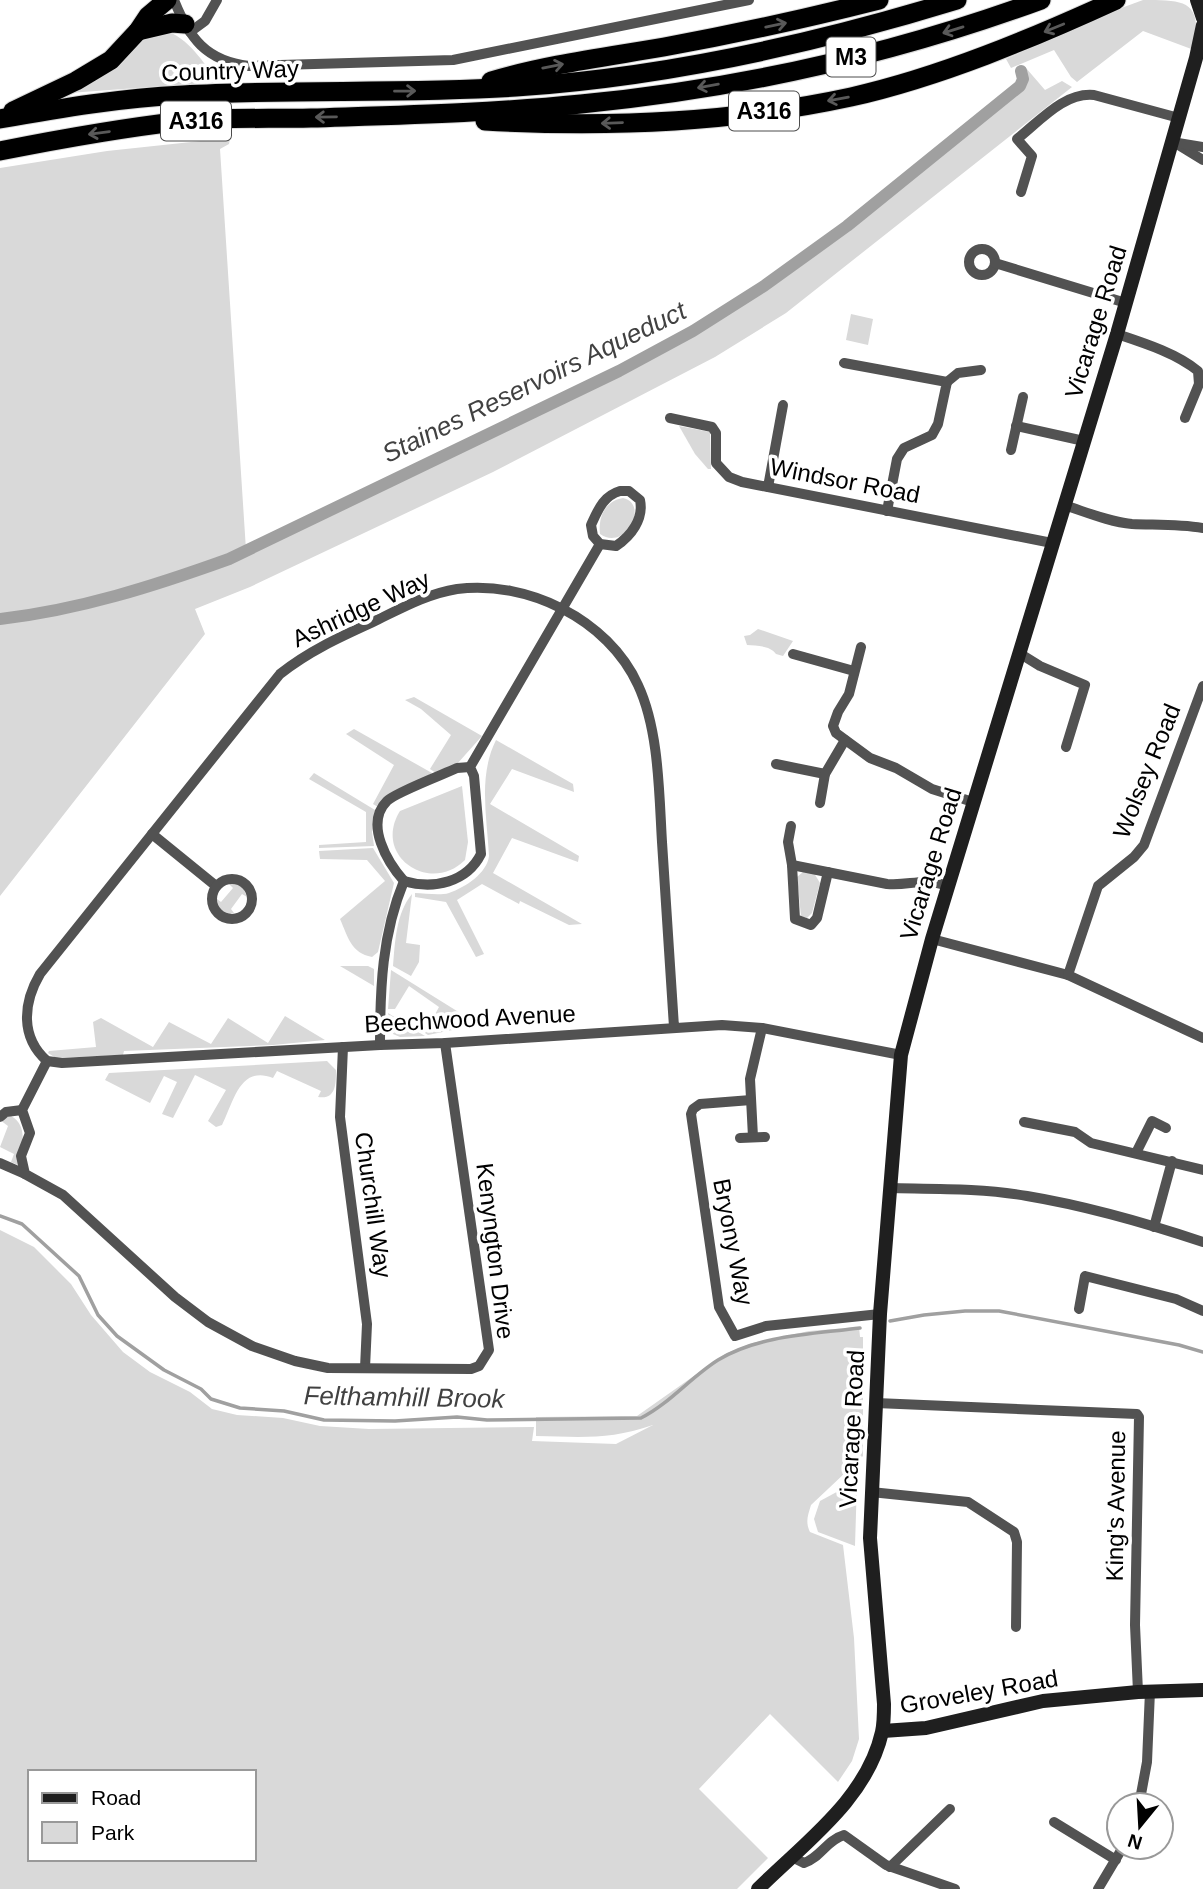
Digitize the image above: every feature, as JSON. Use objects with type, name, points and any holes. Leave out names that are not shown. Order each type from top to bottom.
[{"type":"highway","points":[[0,119],[43,95],[76,81],[111,60],[148,16],[167,0]]},
{"type":"highway","name":"A316","points":[[463,90],[519,72],[738,33],[879,0]]},
{"type":"highway","name":"M3","points":[[681,67],[881,23],[957,0]]},
{"type":"highway","name":"M3","points":[[657,95],[890,49],[1041,0]]},
{"type":"highway","name":"A316","points":[[394,116],[596,124],[652,122],[769,111],[853,96],[917,78],[991,53],[1116,0]]},
{"type":"highway","points":[[138,31],[172,23],[187,28]]},
{"type":"highway","name":"A316","points":[[463,90],[596,80],[681,67]]},
{"type":"highway","name":"Country Way","points":[[0,119],[93,102],[183,95],[463,90]]},
{"type":"highway","name":"A316","points":[[394,116],[580,104],[657,95]]},
{"type":"highway","name":"Country Way","points":[[0,151],[185,121],[394,116]]},
{"type":"street","points":[[174,0],[187,28],[207,52],[222,61],[240,65],[453,60],[749,0]]},
{"type":"street","points":[[187,28],[205,21],[217,0]]},
{"type":"street","points":[[1197,0],[1203,18]]},
{"type":"street","name":"Vicarage Road","points":[[883,1731],[884,1704],[870,1538],[871,1492],[880,1314],[901,1055],[973,802],[1117,334],[1202,33]]},
{"type":"street","points":[[1021,192],[1032,156],[1017,139],[1070,97],[1094,95],[1179,118]]},
{"type":"street","points":[[1172,141],[1203,147]]},
{"type":"street","points":[[1172,141],[1203,160]]},
{"type":"street","points":[[995,263],[1126,303]]},
{"type":"street","points":[[1117,334],[1151,345],[1192,366],[1198,372],[1199,384],[1185,418]]},
{"type":"street","points":[[844,363],[947,382]]},
{"type":"street","points":[[887,511],[897,459],[904,448],[932,435],[938,424],[947,382],[958,373],[981,370]]},
{"type":"street","points":[[1011,450],[1023,397]]},
{"type":"street","points":[[768,487],[783,405]]},
{"type":"street","name":"Windsor Road","points":[[670,418],[712,427],[716,433],[716,463],[729,477],[887,511],[1052,542]]},
{"type":"street","points":[[1016,426],[1084,441]]},
{"type":"street","points":[[629,491],[640,500],[642,508],[633,530],[616,547],[600,544],[593,536],[591,525],[599,506],[612,493],[629,491]]},
{"type":"street","points":[[1064,505],[1131,524],[1180,524],[1203,528]]},
{"type":"street","points":[[470,767],[600,544]]},
{"type":"street","name":"Ashridge Way","points":[[44,1059],[30,1042],[27,1010],[30,990],[40,974],[281,674],[304,655],[424,597],[456,589],[487,587],[532,597],[564,609],[588,623],[617,652],[638,685],[651,729],[658,782],[674,1027]]},
{"type":"street","points":[[860,646],[849,694],[833,726],[836,733],[870,758],[896,768],[932,789],[973,802]]},
{"type":"street","points":[[1019,653],[1040,666],[1085,685],[1066,747]]},
{"type":"street","points":[[793,654],[855,671]]},
{"type":"street","name":"Wolsey Road","points":[[1068,975],[1098,886],[1134,857],[1144,845],[1203,686]]},
{"type":"street","points":[[820,803],[825,774],[845,740]]},
{"type":"street","points":[[776,764],[825,774]]},
{"type":"street","points":[[470,767],[474,776],[481,853],[476,865],[466,875],[452,882],[404,881],[384,851],[378,830],[380,813],[387,800],[457,768],[470,767]]},
{"type":"street","points":[[791,826],[788,842],[795,919],[811,925],[817,918],[828,872]]},
{"type":"street","points":[[152,834],[216,886]]},
{"type":"street","points":[[792,865],[896,885],[931,881],[948,886]]},
{"type":"street","points":[[380,1045],[380,996],[386,936],[404,881]]},
{"type":"street","points":[[932,939],[1068,975],[1203,1038]]},
{"type":"street","name":"Beechwood Avenue","points":[[44,1059],[62,1063],[722,1025],[762,1028],[901,1055]]},
{"type":"street","points":[[753,1137],[750,1079],[762,1028]]},
{"type":"street","name":"Kenyngton Drive","points":[[0,1163],[63,1195],[175,1297],[208,1322],[253,1346],[295,1361],[328,1368],[471,1369],[479,1366],[489,1350],[445,1043]]},
{"type":"street","name":"Churchill Way","points":[[343,1047],[340,1117],[367,1324],[365,1368]]},
{"type":"street","points":[[25,1174],[21,1156],[30,1133],[22,1110],[44,1059]]},
{"type":"street","name":"Bryony Way","points":[[751,1100],[700,1104],[693,1108],[691,1114],[719,1307],[735,1336],[766,1326],[880,1314]]},
{"type":"street","points":[[0,1116],[6,1112],[22,1110]]},
{"type":"street","points":[[1136,1153],[1152,1121],[1166,1128]]},
{"type":"street","points":[[1024,1122],[1075,1132],[1091,1143],[1203,1170]]},
{"type":"street","points":[[740,1138],[765,1137]]},
{"type":"street","points":[[1154,1227],[1172,1161]]},
{"type":"street","points":[[889,1188],[1025,1195],[1080,1206],[1203,1242]]},
{"type":"street","points":[[1079,1309],[1085,1276],[1176,1299],[1203,1311]]},
{"type":"street","name":"King's Avenue","points":[[876,1403],[1136,1414],[1139,1417],[1135,1625],[1144,1692]]},
{"type":"street","points":[[871,1492],[968,1502],[1014,1532],[1017,1542],[1016,1627]]},
{"type":"street","name":"Groveley Road","points":[[765,1887],[845,1803],[873,1759],[883,1731],[926,1728],[1043,1701],[1203,1690]]},
{"type":"street","points":[[1142,1791],[1147,1762],[1144,1692]]},
{"type":"street","points":[[890,1867],[950,1809]]},
{"type":"street","points":[[1054,1822],[1105,1853]]},
{"type":"street","points":[[792,1857],[804,1863],[812,1860],[834,1838],[844,1835],[890,1867],[955,1889]]},
{"type":"street","points":[[1098,1889],[1115,1861]]},
{"type":"green space","points":[[1143,0],[1170,1],[1188,6],[1196,21],[1194,50],[1143,31],[1077,82],[1054,50],[1011,68],[1006,59],[1116,10]]},
{"type":"green space","points":[[164,30],[188,45],[218,82],[69,93],[144,36]]},
{"type":"green space","points":[[1026,68],[1045,90],[1062,81],[1072,87],[786,313],[715,357],[493,472],[250,587],[195,609],[205,634],[0,896],[0,168],[107,151],[210,140],[211,137],[231,134],[229,144],[220,149],[246,550],[619,371],[693,331],[764,286],[847,226],[1020,86],[1023,79],[1021,71]]},
{"type":"green space","points":[[851,314],[873,319],[868,345],[846,340]]},
{"type":"green space","points":[[679,426],[710,432],[711,469],[695,454]]},
{"type":"green space","points":[[623,498],[631,502],[634,509],[631,525],[618,537],[609,538],[600,534],[600,522],[607,506]]},
{"type":"green space","points":[[758,629],[793,641],[783,656],[767,647],[747,645],[744,636]]},
{"type":"green space","points":[[414,697],[482,736],[457,764],[436,773],[430,769],[451,735],[421,709],[405,700]]},
{"type":"green space","points":[[354,729],[432,773],[378,807],[373,804],[394,765],[346,734]]},
{"type":"green space","points":[[496,740],[573,784],[574,792],[512,769],[490,804],[579,856],[578,862],[512,838],[493,873],[582,924],[569,925],[520,901],[519,904],[482,884],[457,900],[484,954],[476,957],[446,902],[415,897],[415,893],[449,893],[469,883],[484,868],[489,856],[485,782],[490,754]]},
{"type":"green space","points":[[314,773],[375,810],[372,832],[374,846],[319,848],[319,845],[366,842],[366,812],[309,779]]},
{"type":"green space","points":[[462,786],[468,842],[465,860],[451,870],[436,873],[422,872],[409,866],[399,856],[393,843],[393,827],[400,811]]},
{"type":"green space","points":[[373,848],[394,883],[378,952],[372,957],[355,948],[340,919],[385,881],[367,860],[320,859],[319,851]]},
{"type":"green space","points":[[803,872],[814,873],[820,883],[812,913],[807,918],[801,916],[797,877]]},
{"type":"green space","points":[[235,883],[243,887],[247,897],[242,894],[231,909],[234,913],[226,915],[218,908],[217,899],[221,902],[233,888],[229,884]]},
{"type":"green space","points":[[412,894],[406,943],[420,945],[419,962],[411,976],[393,966],[399,919]]},
{"type":"green space","points":[[340,966],[368,966],[374,969],[374,986]]},
{"type":"green space","points":[[391,970],[473,1021],[472,1026],[428,1035],[425,1033],[439,1007],[409,986],[395,1009],[388,1009]]},
{"type":"green space","points":[[388,1013],[425,1036],[400,1037],[393,1034]]},
{"type":"green space","points":[[285,1016],[325,1040],[273,1045],[124,1051],[123,1055],[56,1058],[48,1053],[96,1047],[93,1022],[101,1018],[153,1047],[169,1022],[211,1044],[228,1018],[268,1043]]},
{"type":"green space","points":[[327,1061],[336,1070],[334,1090],[328,1096],[318,1097],[321,1091],[277,1071],[273,1078],[253,1076],[240,1088],[222,1125],[216,1127],[208,1121],[226,1090],[195,1075],[173,1118],[162,1114],[177,1082],[164,1076],[150,1103],[105,1080],[109,1073]]},
{"type":"green space","points":[[11,1116],[17,1120],[22,1131],[18,1165],[11,1162],[14,1154],[0,1147],[8,1126],[0,1120]]},
{"type":"green space","points":[[0,1230],[34,1247],[71,1284],[91,1315],[123,1352],[150,1372],[190,1392],[212,1409],[237,1415],[283,1418],[320,1426],[369,1429],[534,1427],[532,1441],[616,1444],[653,1425],[609,1435],[536,1436],[536,1417],[637,1416],[725,1354],[752,1343],[809,1331],[859,1327],[860,1337],[863,1337],[863,1456],[811,1505],[807,1522],[810,1532],[843,1545],[854,1638],[859,1739],[852,1761],[838,1782],[770,1714],[699,1789],[768,1858],[737,1889],[0,1889]]},
{"type":"green space","points":[[857,1481],[855,1546],[818,1532],[814,1519],[820,1501]]},
{"type":"waterway","name":"Staines Reservoirs Aqueduct","points":[[0,619],[59,610],[116,596],[229,559],[619,371],[693,331],[764,286],[847,226],[1020,86],[1023,79],[1021,71]]},
{"type":"waterway","name":"Felthamhill Brook","points":[[0,1216],[22,1224],[79,1276],[98,1315],[117,1336],[164,1370],[201,1389],[211,1399],[240,1408],[284,1411],[324,1420],[395,1421],[457,1417],[487,1420],[641,1418],[718,1360],[751,1345],[787,1337],[860,1328]]},
{"type":"waterway","name":"Felthamhill Brook","points":[[890,1321],[965,1311],[999,1311],[1179,1345],[1203,1352]]}]
